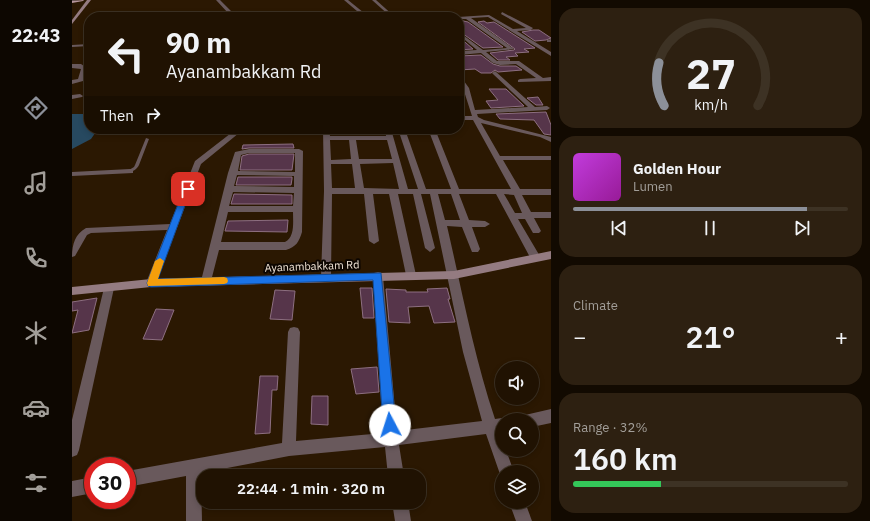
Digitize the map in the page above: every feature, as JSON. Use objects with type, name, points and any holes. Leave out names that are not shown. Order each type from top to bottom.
[{"type":"main road","points":[[72,1],[80,0]]},
{"type":"street","points":[[72,23],[89,0]]},
{"type":"street","points":[[218,0],[228,12]]},
{"type":"street","points":[[346,0],[360,12]]},
{"type":"street","points":[[374,0],[387,12]]},
{"type":"street","points":[[502,13],[531,29],[512,30]]},
{"type":"street","points":[[466,17],[489,16],[551,54]]},
{"type":"street","points":[[464,55],[482,51],[512,49],[466,17]]},
{"type":"street","points":[[464,37],[495,62],[517,62],[541,79]]},
{"type":"street","points":[[72,46],[84,45]]},
{"type":"street","points":[[72,66],[81,66],[84,68],[81,80],[72,82]]},
{"type":"street","points":[[495,73],[534,109]]},
{"type":"street","points":[[520,81],[551,79]]},
{"type":"street","points":[[464,85],[474,115],[536,231]]},
{"type":"street","points":[[72,97],[80,96]]},
{"type":"street","points":[[464,117],[547,108]]},
{"type":"street","points":[[474,115],[482,121],[542,136],[551,140]]},
{"type":"street","points":[[151,283],[198,163],[233,134]]},
{"type":"street","points":[[326,134],[328,191],[326,277]]},
{"type":"street","points":[[331,134],[352,138],[389,134],[404,192]]},
{"type":"street","points":[[403,134],[424,192],[442,223],[466,336],[495,423]]},
{"type":"street","points":[[433,134],[475,249]]},
{"type":"street","points":[[352,138],[374,241]]},
{"type":"street","points":[[206,281],[214,246],[232,173],[238,154],[243,152],[299,151],[297,232],[293,244],[286,246],[214,246]]},
{"type":"street","points":[[498,158],[551,158]]},
{"type":"street","points":[[327,162],[396,161]]},
{"type":"street","points":[[72,174],[130,170]]},
{"type":"street","points":[[232,173],[298,174]]},
{"type":"street","points":[[228,189],[298,190]]},
{"type":"street","points":[[328,191],[551,192]]},
{"type":"street","points":[[498,191],[536,258]]},
{"type":"street","points":[[392,192],[411,275]]},
{"type":"street","points":[[424,192],[430,248]]},
{"type":"street","points":[[223,209],[297,209]]},
{"type":"street","points":[[511,216],[551,215]]},
{"type":"street","points":[[442,223],[485,224]]},
{"type":"street","points":[[72,253],[84,233],[89,230],[173,227]]},
{"type":"street","name":"Ayanambakkam Rd","points":[[72,291],[151,283],[326,277],[454,275],[551,255]]},
{"type":"street","points":[[378,276],[391,439],[395,469]]},
{"type":"street","points":[[72,450],[109,288]]},
{"type":"street","points":[[289,449],[294,332]]},
{"type":"street","points":[[539,418],[551,416]]},
{"type":"street","points":[[136,477],[289,449],[391,439],[495,426]]},
{"type":"street","points":[[193,467],[194,521]]},
{"type":"street","points":[[72,489],[84,487]]},
{"type":"street","points":[[401,509],[403,521]]},
{"type":"street","points":[[520,509],[524,521]]},
{"type":"lane","points":[[130,170],[135,168],[137,165],[147,139]]},
{"type":"water","points":[[72,114],[84,114],[84,134],[94,134],[91,139],[72,149]]},
{"type":"building","points":[[464,21],[468,22],[503,47],[483,48],[464,35]]},
{"type":"building","points":[[484,21],[487,23],[494,22],[535,48],[524,49],[529,52],[515,53],[518,56],[506,57],[510,60],[498,60],[490,53],[515,49],[478,22]]},
{"type":"building","points":[[539,30],[551,38],[535,41],[522,32]]},
{"type":"building","points":[[464,41],[473,49],[464,50]]},
{"type":"building","points":[[481,55],[493,64],[500,66],[516,66],[522,70],[498,72],[495,70],[491,73],[481,73],[475,69],[464,70],[464,56]]},
{"type":"building","points":[[489,89],[506,89],[524,106],[491,108],[486,101],[498,100]]},
{"type":"building","points":[[538,97],[543,105],[536,105],[527,98]]},
{"type":"building","points":[[546,112],[551,125],[551,135],[544,134],[534,120],[500,119],[496,114]]},
{"type":"building","points":[[293,144],[294,148],[242,149],[243,145]]},
{"type":"building","points":[[249,154],[294,154],[292,170],[240,170],[242,156]]},
{"type":"building","points":[[238,177],[292,177],[292,179],[291,185],[236,185]]},
{"type":"building","points":[[234,194],[292,195],[292,204],[231,204]]},
{"type":"building","points":[[288,220],[287,232],[225,231],[228,221]]},
{"type":"building","points":[[360,288],[372,288],[374,318],[363,318]]},
{"type":"building","points":[[447,288],[450,299],[448,299],[455,322],[434,323],[429,306],[408,307],[410,323],[389,322],[386,289],[406,290],[406,292],[428,292],[427,289]]},
{"type":"building","points":[[275,290],[295,291],[292,320],[270,319]]},
{"type":"building","points":[[97,298],[89,330],[72,333],[78,310],[72,311],[72,302]]},
{"type":"building","points":[[156,309],[174,310],[162,340],[143,339]]},
{"type":"building","points":[[377,367],[379,392],[356,394],[351,369]]},
{"type":"building","points":[[260,376],[278,376],[277,390],[272,390],[270,433],[255,434]]},
{"type":"building","points":[[312,396],[328,396],[328,425],[311,424]]},
{"type":"slow traffic","points":[[160,261],[151,283],[224,281]]},
{"type":"route","points":[[188,189],[151,283],[378,276],[390,425]]}]
